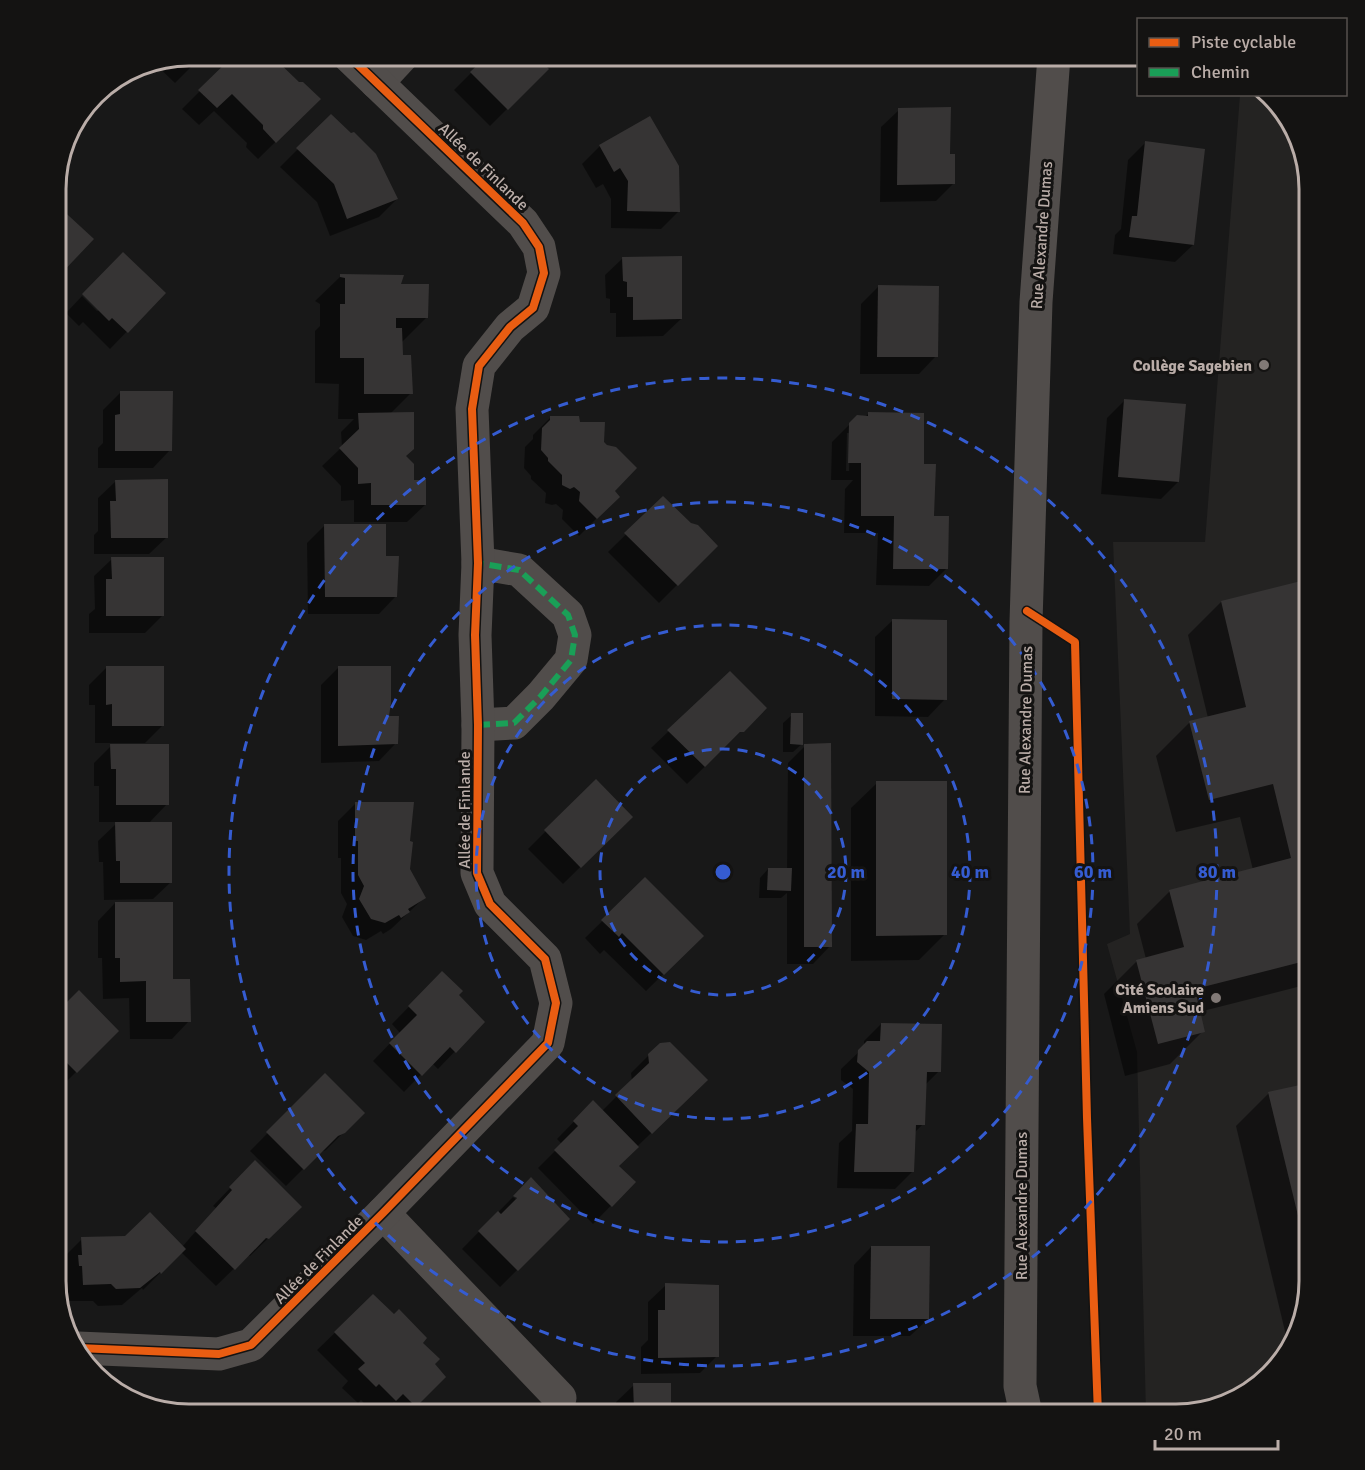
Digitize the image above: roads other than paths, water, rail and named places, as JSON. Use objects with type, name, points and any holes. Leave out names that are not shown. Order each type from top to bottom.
[{"type":"street","name":"Allée de Finlande","points":[[87,1348],[219,1354],[251,1344],[383,1213],[548,1043],[556,1003],[545,959],[490,904],[477,873],[478,725],[475,635],[478,563],[472,409],[479,366],[510,327],[533,308],[544,273],[539,247],[523,223],[359,66]]},
{"type":"street","points":[[377,83],[393,66]]},
{"type":"street","name":"Rue Alexandre Dumas","points":[[1020,1404],[1026,622],[1036,302],[1053,66]]},
{"type":"street","points":[[478,563],[519,570],[568,615],[575,635],[571,660],[541,696],[514,723],[478,725]]},
{"type":"street","points":[[383,1213],[560,1398]]},
{"type":"place","name":"Collège Sagebien","points":[[1264,365]]},
{"type":"place","name":"Cité Scolaire Amiens Sud","points":[[1216,998]]}]
